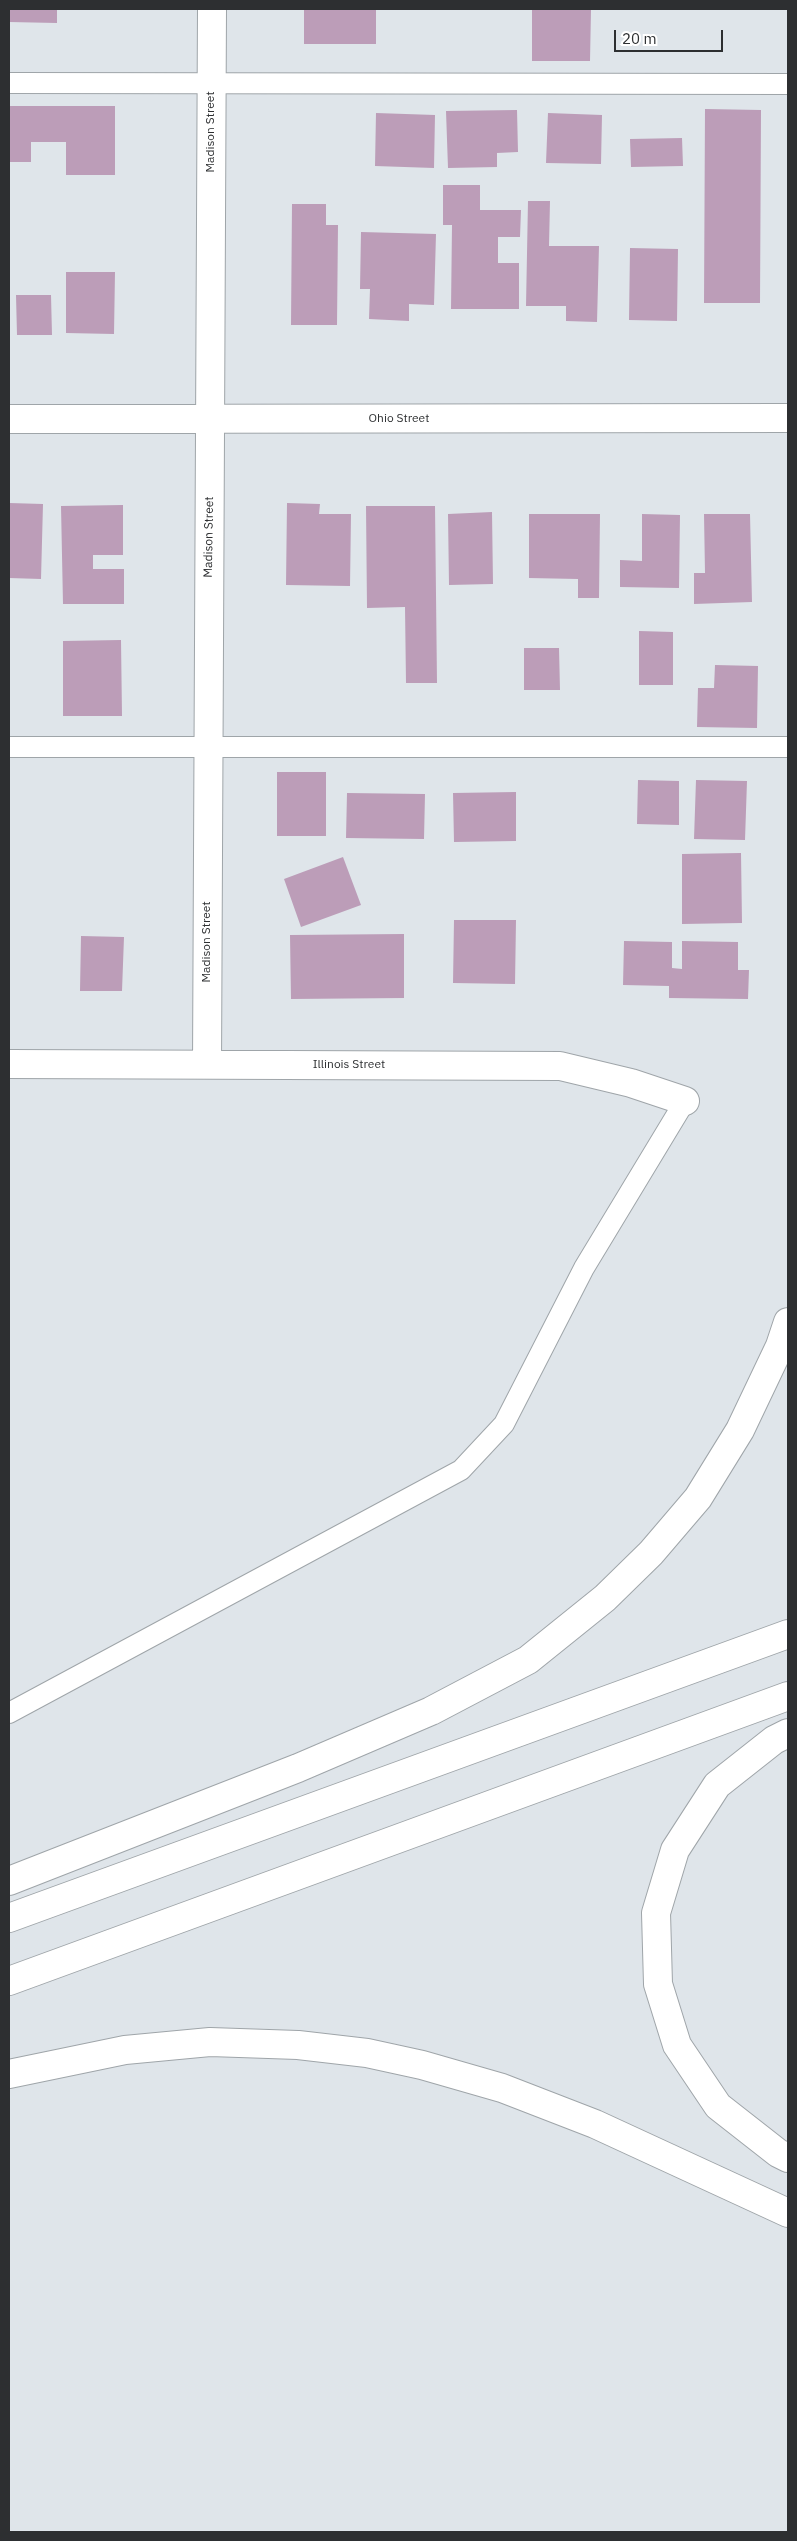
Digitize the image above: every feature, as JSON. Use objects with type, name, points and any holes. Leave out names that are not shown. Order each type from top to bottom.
[{"type":"main road","name":"Madison Street","points":[[207,1064],[208,419],[212,9]]},
{"type":"main road","name":"Ohio Street","points":[[9,419],[788,418]]},
{"type":"main road","name":"Illinois Street","points":[[9,1064],[560,1066],[631,1083],[685,1101]]},
{"type":"main road","points":[[9,1882],[316,1760],[431,1711],[528,1660],[605,1598],[651,1553],[698,1498],[740,1430],[780,1346],[788,1322]]},
{"type":"main road","points":[[9,1918],[788,1634]]},
{"type":"main road","points":[[9,1981],[788,1696]]},
{"type":"main road","points":[[788,1733],[774,1740],[717,1785],[675,1850],[656,1913],[658,1984],[677,2045],[718,2106],[778,2153],[788,2158]]},
{"type":"main road","points":[[9,2074],[125,2050],[210,2042],[298,2045],[367,2053],[422,2065],[502,2088],[595,2124],[788,2213]]},
{"type":"lane","points":[[9,83],[788,84]]},
{"type":"lane","points":[[9,747],[788,747]]},
{"type":"lane","points":[[9,1713],[461,1470],[504,1424],[584,1268],[685,1101]]},
{"type":"building","points":[[9,9],[57,9],[57,23],[9,22]]},
{"type":"building","points":[[304,9],[376,9],[376,44],[304,44]]},
{"type":"building","points":[[532,9],[591,9],[590,61],[532,61]]},
{"type":"building","points":[[9,106],[115,106],[115,175],[66,175],[66,142],[31,142],[31,162],[9,162]]},
{"type":"building","points":[[705,109],[761,110],[760,303],[704,303]]},
{"type":"building","points":[[517,110],[518,152],[497,153],[497,167],[448,168],[446,111]]},
{"type":"building","points":[[376,113],[435,115],[434,168],[375,166]]},
{"type":"building","points":[[548,113],[602,115],[601,164],[546,163]]},
{"type":"building","points":[[682,138],[683,166],[631,167],[630,139]]},
{"type":"building","points":[[443,185],[480,185],[480,210],[521,210],[520,237],[498,237],[498,263],[519,263],[519,309],[451,309],[452,225],[443,225]]},
{"type":"building","points":[[528,201],[550,201],[549,246],[599,246],[597,322],[566,321],[566,306],[526,306]]},
{"type":"building","points":[[292,204],[326,204],[326,225],[338,225],[337,325],[291,325]]},
{"type":"building","points":[[361,232],[436,234],[434,305],[409,304],[409,321],[369,319],[370,289],[360,289]]},
{"type":"building","points":[[630,248],[678,249],[677,321],[629,320]]},
{"type":"building","points":[[66,272],[115,272],[114,334],[66,333]]},
{"type":"building","points":[[16,295],[51,295],[52,335],[17,335]]},
{"type":"building","points":[[9,503],[43,504],[41,579],[9,578]]},
{"type":"building","points":[[287,503],[320,504],[319,514],[351,514],[350,586],[286,585]]},
{"type":"building","points":[[123,505],[123,555],[93,555],[93,569],[124,569],[124,604],[63,604],[61,506]]},
{"type":"building","points":[[366,506],[435,506],[437,683],[406,683],[405,607],[367,608]]},
{"type":"building","points":[[492,512],[493,584],[449,585],[448,514]]},
{"type":"building","points":[[529,514],[600,514],[599,598],[578,598],[578,579],[529,578]]},
{"type":"building","points":[[642,514],[680,515],[679,588],[620,587],[620,560],[642,561]]},
{"type":"building","points":[[704,514],[750,514],[752,602],[694,604],[694,573],[705,573]]},
{"type":"building","points":[[639,631],[673,632],[673,685],[639,685]]},
{"type":"building","points":[[121,640],[122,716],[63,716],[63,641]]},
{"type":"building","points":[[524,648],[559,648],[560,690],[524,690]]},
{"type":"building","points":[[715,665],[758,666],[757,728],[697,727],[698,688],[714,688]]},
{"type":"building","points":[[277,772],[326,772],[326,836],[277,836]]},
{"type":"building","points":[[638,780],[679,781],[679,825],[637,824]]},
{"type":"building","points":[[696,780],[747,781],[745,840],[694,839]]},
{"type":"building","points":[[516,792],[516,841],[454,842],[453,793]]},
{"type":"building","points":[[347,793],[425,794],[424,839],[346,838]]},
{"type":"building","points":[[741,853],[742,923],[682,924],[682,854]]},
{"type":"building","points":[[343,857],[361,905],[301,927],[284,879]]},
{"type":"building","points":[[454,920],[516,920],[515,984],[453,983]]},
{"type":"building","points":[[404,934],[404,998],[291,999],[290,935]]},
{"type":"building","points":[[81,936],[124,937],[122,991],[80,991]]},
{"type":"building","points":[[624,941],[672,942],[672,968],[682,969],[682,941],[738,942],[738,970],[749,970],[748,999],[669,998],[669,986],[623,985]]}]
